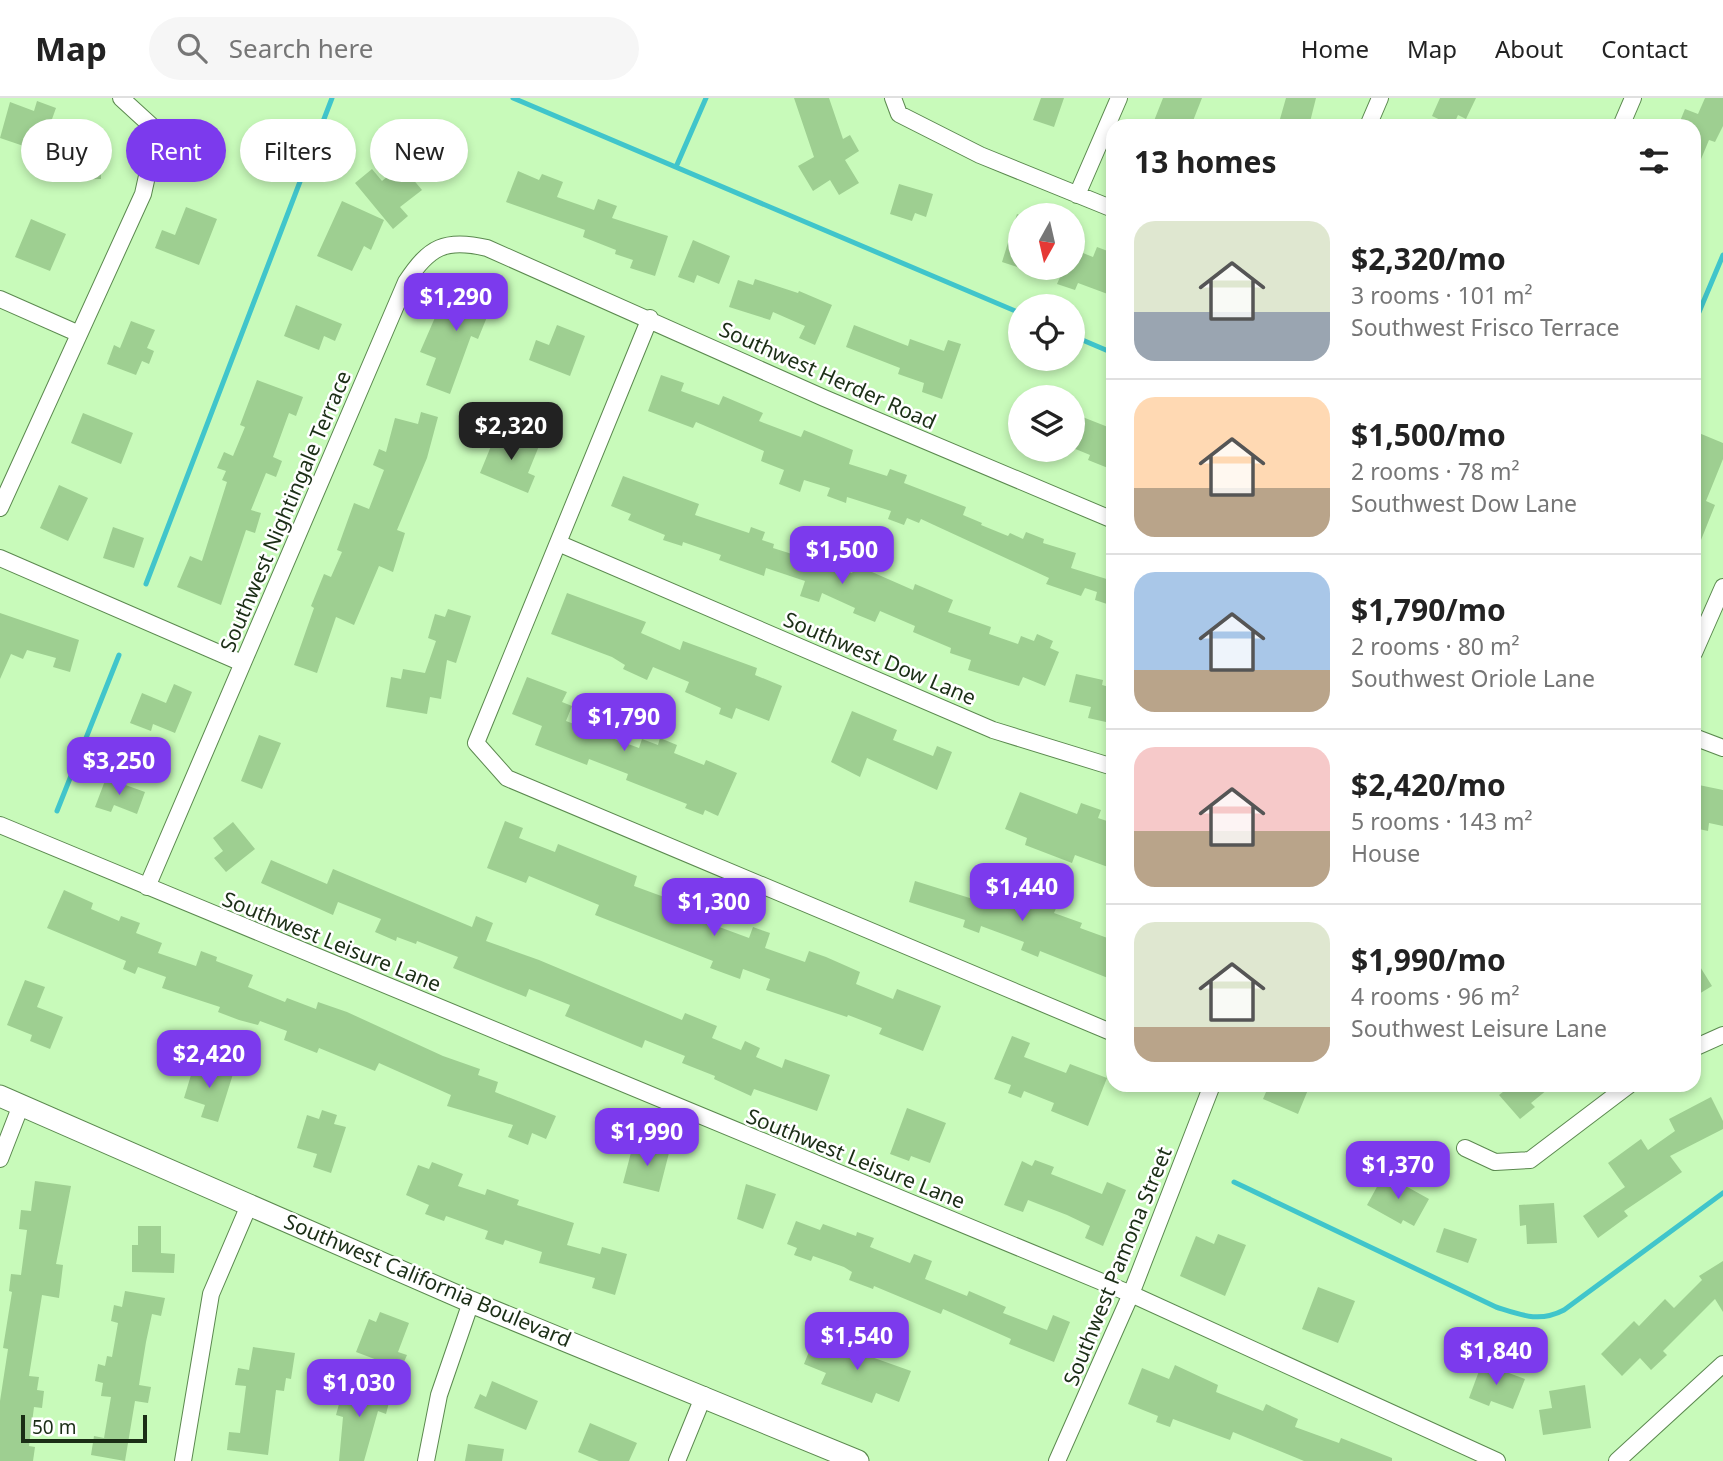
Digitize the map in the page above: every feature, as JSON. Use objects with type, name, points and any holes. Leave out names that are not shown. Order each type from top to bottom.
[{"type":"street","points":[[0,508],[77,332],[143,194],[157,131],[121,98]]},
{"type":"street","points":[[893,98],[899,114],[980,155],[1106,206]]},
{"type":"street","points":[[1110,119],[1119,98]]},
{"type":"street","points":[[1371,119],[1380,98]]},
{"type":"street","points":[[1624,119],[1633,98]]},
{"type":"street","points":[[1077,195],[1106,128]]},
{"type":"street","name":"Southwest Nightingale Terrace","points":[[147,887],[406,282],[418,265],[441,247],[457,243],[486,248],[527,265]]},
{"type":"street","name":"Southwest Herder Road","points":[[527,265],[824,398],[1106,517]]},
{"type":"street","points":[[0,299],[77,332]]},
{"type":"street","points":[[650,318],[477,743],[507,778],[1106,1030]]},
{"type":"street","name":"Southwest Dow Lane","points":[[558,543],[993,730],[1106,765]]},
{"type":"street","points":[[0,558],[242,663]]},
{"type":"street","points":[[1701,637],[1723,587]]},
{"type":"street","points":[[1701,740],[1723,748]]},
{"type":"street","name":"Southwest Leisure Lane","points":[[0,825],[1131,1294],[1497,1461]]},
{"type":"street","points":[[1701,1045],[1723,1035]]},
{"type":"street","name":"Southwest Pamona Street","points":[[1057,1461],[1131,1294],[1209,1092]]},
{"type":"street","points":[[1465,1148],[1495,1162],[1530,1160],[1620,1092]]},
{"type":"street","name":"Southwest California Boulevard","points":[[0,1096],[250,1203],[471,1302],[704,1395],[858,1461]]},
{"type":"street","points":[[0,1159],[21,1105]]},
{"type":"street","points":[[183,1461],[211,1294],[250,1203]]},
{"type":"street","points":[[426,1461],[439,1395],[471,1302]]},
{"type":"street","points":[[1617,1461],[1723,1363]]},
{"type":"street","points":[[677,1461],[704,1395]]},
{"type":"building","points":[[794,98],[829,98],[843,139],[850,135],[859,151],[845,160],[859,183],[839,195],[830,180],[813,191],[798,166],[814,157]]},
{"type":"building","points":[[1041,98],[1064,98],[1054,127],[1033,120]]},
{"type":"building","points":[[1163,98],[1202,98],[1194,119],[1155,119]]},
{"type":"building","points":[[1286,98],[1316,98],[1311,119],[1280,119]]},
{"type":"building","points":[[1440,98],[1476,98],[1466,119],[1458,115],[1456,119],[1438,119],[1432,116]]},
{"type":"building","points":[[1705,98],[1723,98],[1723,126],[1715,142],[1709,140],[1701,159],[1701,119],[1681,119],[1685,109],[1698,114]]},
{"type":"building","points":[[37,101],[56,108],[52,119],[21,119],[21,145],[0,138],[10,102],[34,111]]},
{"type":"building","points":[[370,171],[370,182],[415,182],[422,190],[400,207],[408,216],[393,229],[355,183]]},
{"type":"building","points":[[518,171],[539,180],[542,174],[563,182],[557,197],[594,210],[598,199],[617,206],[612,218],[668,236],[655,276],[630,268],[633,260],[583,237],[585,230],[506,202]]},
{"type":"building","points":[[899,184],[933,194],[926,217],[915,213],[912,221],[890,214]]},
{"type":"building","points":[[342,201],[384,220],[371,250],[364,246],[352,271],[317,256]]},
{"type":"building","points":[[186,207],[217,219],[199,265],[155,248],[162,230],[175,235]]},
{"type":"building","points":[[31,219],[66,234],[50,271],[15,257]]},
{"type":"building","points":[[693,240],[730,256],[719,284],[697,275],[694,283],[678,277]]},
{"type":"building","points":[[1008,243],[1008,264],[1002,262]]},
{"type":"building","points":[[1097,247],[1106,250],[1106,293],[1078,283],[1075,290],[1057,284],[1059,280],[1085,280],[1085,254],[1093,257]]},
{"type":"building","points":[[755,279],[798,293],[799,291],[832,305],[815,345],[799,338],[805,326],[773,312],[770,320],[729,307],[738,280],[753,285]]},
{"type":"building","points":[[460,280],[496,295],[478,339],[471,336],[450,394],[426,385],[436,358],[420,352],[440,306],[448,309]]},
{"type":"building","points":[[296,305],[342,324],[335,341],[324,336],[319,350],[284,336]]},
{"type":"building","points":[[131,321],[155,330],[147,348],[154,351],[149,364],[142,361],[136,375],[107,364],[114,345],[120,348]]},
{"type":"building","points":[[557,325],[585,336],[570,376],[529,360],[536,340],[549,345]]},
{"type":"building","points":[[854,325],[908,346],[910,339],[944,351],[948,340],[961,344],[942,399],[922,392],[924,383],[898,374],[900,368],[846,347]]},
{"type":"building","points":[[661,375],[684,383],[681,391],[719,405],[723,396],[763,413],[759,421],[801,437],[804,430],[853,450],[849,464],[887,476],[890,469],[907,475],[904,483],[966,507],[963,515],[982,523],[981,525],[1023,539],[1026,532],[1044,539],[1043,543],[1076,553],[1071,568],[1106,579],[1106,604],[1095,600],[1097,592],[1085,588],[1081,596],[1046,584],[1049,578],[921,519],[919,523],[907,518],[904,525],[888,519],[891,511],[847,497],[846,503],[827,496],[830,488],[804,480],[800,492],[779,484],[784,470],[761,461],[764,451],[696,422],[693,428],[648,411]]},
{"type":"building","points":[[257,380],[303,397],[296,416],[289,413],[273,457],[282,461],[276,477],[266,473],[251,510],[261,513],[255,533],[246,530],[221,605],[177,587],[190,556],[202,561],[227,482],[222,480],[226,471],[217,468],[224,452],[233,456],[245,427],[240,425]]},
{"type":"building","points":[[421,412],[438,417],[427,458],[397,530],[405,533],[393,572],[379,566],[354,625],[336,617],[317,673],[294,665],[314,608],[311,606],[324,574],[331,577],[342,552],[337,550],[354,503],[369,509],[384,470],[373,465],[379,449],[386,452],[395,418],[418,424]]},
{"type":"building","points":[[83,413],[133,433],[121,464],[71,443]]},
{"type":"building","points":[[1085,418],[1106,426],[1106,467],[1088,460],[1090,455],[1085,453]]},
{"type":"building","points":[[496,434],[539,446],[528,473],[535,476],[528,493],[480,473]]},
{"type":"building","points":[[1701,434],[1723,443],[1723,459],[1706,501],[1715,505],[1701,540]]},
{"type":"building","points":[[623,476],[699,504],[695,515],[749,533],[751,527],[765,532],[762,540],[774,544],[773,548],[852,573],[856,565],[913,590],[915,584],[953,600],[948,612],[991,627],[989,634],[1018,644],[1021,636],[1034,641],[1037,634],[1053,641],[1050,648],[1059,652],[1045,686],[1023,677],[1019,686],[968,670],[971,660],[950,653],[951,648],[913,632],[915,626],[880,611],[875,622],[853,613],[855,608],[822,593],[819,602],[800,596],[805,581],[766,568],[764,576],[719,560],[721,555],[683,542],[682,546],[663,540],[665,535],[628,520],[631,514],[611,506]]},
{"type":"building","points":[[59,485],[88,498],[68,541],[40,528]]},
{"type":"building","points":[[113,527],[144,538],[134,568],[103,558]]},
{"type":"building","points":[[567,593],[646,622],[641,633],[680,650],[683,641],[757,668],[755,675],[782,686],[769,721],[736,708],[732,719],[719,714],[721,708],[685,692],[689,682],[653,667],[647,680],[623,669],[625,665],[612,657],[551,634]]},
{"type":"building","points":[[448,609],[471,616],[456,663],[447,660],[441,699],[430,697],[427,714],[386,707],[391,677],[401,679],[403,669],[425,673],[436,641],[428,638],[435,614],[445,617]]},
{"type":"building","points":[[0,613],[79,640],[70,672],[53,667],[56,658],[27,650],[23,659],[11,654],[0,679]]},
{"type":"building","points":[[1076,674],[1103,680],[1102,685],[1106,686],[1106,722],[1088,718],[1091,707],[1069,702]]},
{"type":"building","points":[[527,677],[567,692],[562,702],[572,706],[566,721],[639,748],[642,739],[658,745],[660,738],[677,745],[674,753],[704,765],[706,760],[737,773],[718,816],[705,810],[703,815],[685,808],[687,804],[626,780],[628,774],[589,759],[587,765],[535,745],[542,726],[512,714]]},
{"type":"building","points":[[174,684],[192,692],[175,733],[153,724],[151,731],[130,723],[142,693],[166,703]]},
{"type":"building","points":[[852,711],[897,730],[893,740],[933,756],[937,746],[952,752],[937,790],[867,758],[860,777],[831,762]]},
{"type":"building","points":[[259,735],[281,743],[262,789],[241,781]]},
{"type":"building","points":[[106,778],[145,792],[137,814],[114,805],[111,812],[95,807]]},
{"type":"building","points":[[1701,785],[1723,790],[1723,826],[1709,823],[1708,831],[1701,830]]},
{"type":"building","points":[[1020,792],[1077,814],[1081,803],[1101,810],[1098,818],[1106,821],[1106,866],[1075,855],[1072,863],[1025,845],[1027,838],[1005,829]]},
{"type":"building","points":[[505,821],[523,828],[519,838],[555,852],[558,844],[637,876],[634,886],[675,901],[677,896],[708,908],[703,921],[749,938],[753,927],[770,933],[765,948],[805,962],[809,951],[860,972],[856,984],[893,999],[897,989],[941,1006],[923,1051],[879,1034],[882,1028],[766,990],[770,979],[743,969],[740,979],[710,968],[713,961],[595,915],[599,905],[529,876],[526,883],[487,868]]},
{"type":"building","points":[[233,822],[255,849],[226,872],[214,858],[223,851],[213,838]]},
{"type":"building","points":[[271,860],[327,884],[333,869],[472,927],[476,916],[493,923],[486,941],[539,960],[682,1020],[685,1013],[717,1026],[712,1038],[741,1050],[745,1041],[760,1048],[756,1057],[782,1068],[785,1059],[830,1075],[817,1111],[754,1089],[751,1096],[714,1079],[715,1076],[682,1063],[685,1056],[645,1040],[642,1048],[565,1016],[570,1005],[529,989],[526,997],[453,968],[458,957],[417,941],[416,944],[397,937],[396,941],[375,932],[381,919],[338,902],[333,915],[261,883]]},
{"type":"building","points":[[984,872],[1006,880],[1001,892],[1037,905],[1040,897],[1058,904],[1054,913],[1082,923],[1080,928],[1106,937],[1106,977],[1040,951],[1038,957],[1021,950],[1024,942],[981,926],[979,933],[963,927],[965,920],[909,902],[915,881],[973,899]]},
{"type":"building","points":[[64,890],[93,903],[91,909],[119,921],[121,916],[140,923],[136,933],[162,943],[158,953],[196,966],[201,951],[217,957],[216,961],[253,975],[248,987],[285,1002],[287,998],[316,1009],[318,1002],[347,1012],[443,1056],[480,1069],[478,1075],[498,1082],[495,1092],[556,1116],[546,1139],[532,1133],[528,1145],[508,1137],[513,1125],[447,1106],[451,1095],[379,1063],[375,1071],[319,1048],[317,1053],[284,1040],[287,1031],[260,1021],[258,1025],[239,1020],[218,1012],[220,1007],[162,988],[166,977],[138,967],[135,974],[123,969],[126,961],[47,928]]},
{"type":"building","points":[[1701,968],[1712,986],[1701,993]]},
{"type":"building","points":[[25,980],[45,987],[37,1007],[63,1017],[50,1049],[30,1041],[32,1035],[7,1025]]},
{"type":"building","points":[[1012,1036],[1030,1043],[1024,1057],[1066,1073],[1070,1064],[1106,1078],[1106,1081],[1088,1126],[1051,1111],[1054,1103],[1024,1091],[1021,1098],[1008,1093],[1011,1085],[994,1079]]},
{"type":"building","points":[[195,1062],[233,1074],[218,1122],[201,1117],[205,1105],[184,1098]]},
{"type":"building","points":[[1266,1092],[1307,1092],[1298,1114],[1263,1099]]},
{"type":"building","points":[[1503,1092],[1544,1092],[1531,1103],[1535,1107],[1520,1119],[1499,1095]]},
{"type":"building","points":[[1711,1097],[1723,1121],[1723,1129],[1670,1156],[1682,1172],[1624,1211],[1628,1216],[1598,1238],[1583,1216],[1625,1187],[1608,1163],[1641,1139],[1648,1150],[1675,1131],[1669,1119]]},
{"type":"building","points":[[907,1108],[946,1123],[930,1163],[911,1156],[909,1161],[890,1154]]},
{"type":"building","points":[[322,1110],[337,1115],[334,1124],[346,1127],[331,1173],[313,1167],[317,1154],[297,1148],[307,1115],[319,1119]]},
{"type":"building","points":[[633,1145],[655,1151],[656,1145],[670,1149],[659,1192],[623,1183]]},
{"type":"building","points":[[1035,1160],[1054,1167],[1051,1174],[1102,1194],[1107,1182],[1126,1190],[1103,1246],[1085,1238],[1090,1226],[1067,1215],[1028,1200],[1023,1212],[1004,1205],[1022,1161],[1032,1166]]},
{"type":"building","points":[[432,1162],[463,1174],[458,1186],[485,1195],[487,1189],[519,1200],[517,1205],[574,1223],[567,1245],[600,1254],[602,1247],[627,1254],[615,1295],[592,1288],[595,1278],[539,1263],[542,1252],[505,1240],[503,1245],[485,1239],[488,1231],[446,1216],[444,1221],[425,1214],[429,1205],[406,1195],[418,1165],[429,1169]]},
{"type":"building","points":[[1384,1174],[1429,1199],[1414,1226],[1403,1220],[1401,1224],[1367,1205]]},
{"type":"building","points":[[35,1181],[71,1186],[56,1264],[63,1265],[59,1298],[42,1295],[29,1376],[39,1377],[37,1390],[44,1391],[42,1408],[34,1407],[29,1446],[35,1447],[33,1461],[0,1461],[0,1401],[8,1349],[3,1348],[12,1292],[9,1291],[11,1274],[21,1275],[27,1230],[19,1229],[21,1210],[31,1211]]},
{"type":"building","points":[[746,1184],[776,1194],[763,1229],[737,1219]]},
{"type":"building","points":[[1554,1203],[1557,1243],[1527,1244],[1526,1225],[1520,1226],[1519,1205]]},
{"type":"building","points":[[796,1221],[820,1230],[823,1224],[856,1236],[857,1232],[874,1238],[870,1247],[910,1263],[914,1254],[932,1261],[925,1279],[967,1296],[969,1291],[1006,1307],[1003,1313],[1047,1330],[1053,1315],[1070,1322],[1054,1362],[1009,1344],[1011,1339],[943,1309],[941,1314],[874,1286],[873,1289],[849,1280],[852,1272],[844,1267],[813,1256],[811,1261],[794,1255],[797,1248],[787,1244]]},
{"type":"building","points":[[138,1226],[161,1226],[161,1253],[175,1254],[174,1273],[132,1272],[132,1245],[138,1245]]},
{"type":"building","points":[[1444,1228],[1477,1239],[1468,1263],[1436,1252]]},
{"type":"building","points":[[1218,1234],[1246,1245],[1225,1296],[1180,1276],[1196,1236],[1214,1244]]},
{"type":"building","points":[[1723,1261],[1723,1312],[1715,1299],[1663,1351],[1667,1355],[1651,1370],[1640,1358],[1622,1376],[1601,1354],[1634,1321],[1639,1326],[1665,1299],[1674,1308],[1702,1280],[1699,1276]]},
{"type":"building","points":[[1318,1287],[1355,1301],[1338,1343],[1302,1329]]},
{"type":"building","points":[[125,1291],[165,1298],[161,1316],[152,1314],[139,1385],[151,1387],[148,1403],[135,1401],[125,1461],[91,1455],[94,1436],[104,1438],[111,1397],[101,1396],[103,1383],[95,1381],[98,1364],[105,1366],[107,1356],[112,1357],[118,1323],[111,1321],[114,1305],[122,1307]]},
{"type":"building","points":[[380,1312],[409,1323],[398,1352],[407,1355],[401,1369],[356,1352],[369,1319],[376,1322]]},
{"type":"building","points":[[815,1337],[911,1371],[899,1402],[876,1393],[872,1403],[821,1384],[826,1373],[804,1364]]},
{"type":"building","points":[[253,1347],[295,1353],[291,1379],[286,1378],[284,1391],[276,1390],[268,1455],[227,1450],[229,1432],[240,1433],[246,1386],[235,1385],[238,1368],[249,1370]]},
{"type":"building","points":[[1482,1363],[1525,1379],[1513,1409],[1491,1401],[1489,1406],[1469,1398]]},
{"type":"building","points":[[1175,1365],[1218,1385],[1216,1392],[1263,1411],[1266,1404],[1298,1419],[1295,1427],[1339,1443],[1341,1438],[1392,1458],[1392,1461],[1304,1461],[1233,1432],[1230,1440],[1173,1419],[1170,1427],[1156,1422],[1158,1416],[1128,1404],[1142,1368],[1169,1379]]},
{"type":"building","points":[[492,1381],[538,1401],[526,1430],[474,1408],[480,1394],[486,1397]]},
{"type":"building","points":[[345,1382],[391,1395],[386,1414],[378,1411],[364,1461],[339,1461],[343,1417],[336,1415]]},
{"type":"building","points":[[1585,1385],[1591,1428],[1543,1435],[1539,1410],[1552,1408],[1549,1391]]},
{"type":"building","points":[[590,1423],[637,1443],[629,1461],[599,1461],[578,1452]]},
{"type":"building","points":[[468,1444],[504,1449],[502,1461],[465,1461]]},
{"type":"waterway","points":[[146,584],[332,98]]},
{"type":"waterway","points":[[513,98],[1008,308]]},
{"type":"waterway","points":[[676,167],[706,98]]},
{"type":"waterway","points":[[1701,307],[1723,255]]},
{"type":"waterway","points":[[1085,341],[1106,350]]},
{"type":"waterway","points":[[57,811],[119,655]]},
{"type":"waterway","points":[[1234,1182],[1496,1307],[1538,1317],[1564,1310],[1723,1193]]}]
